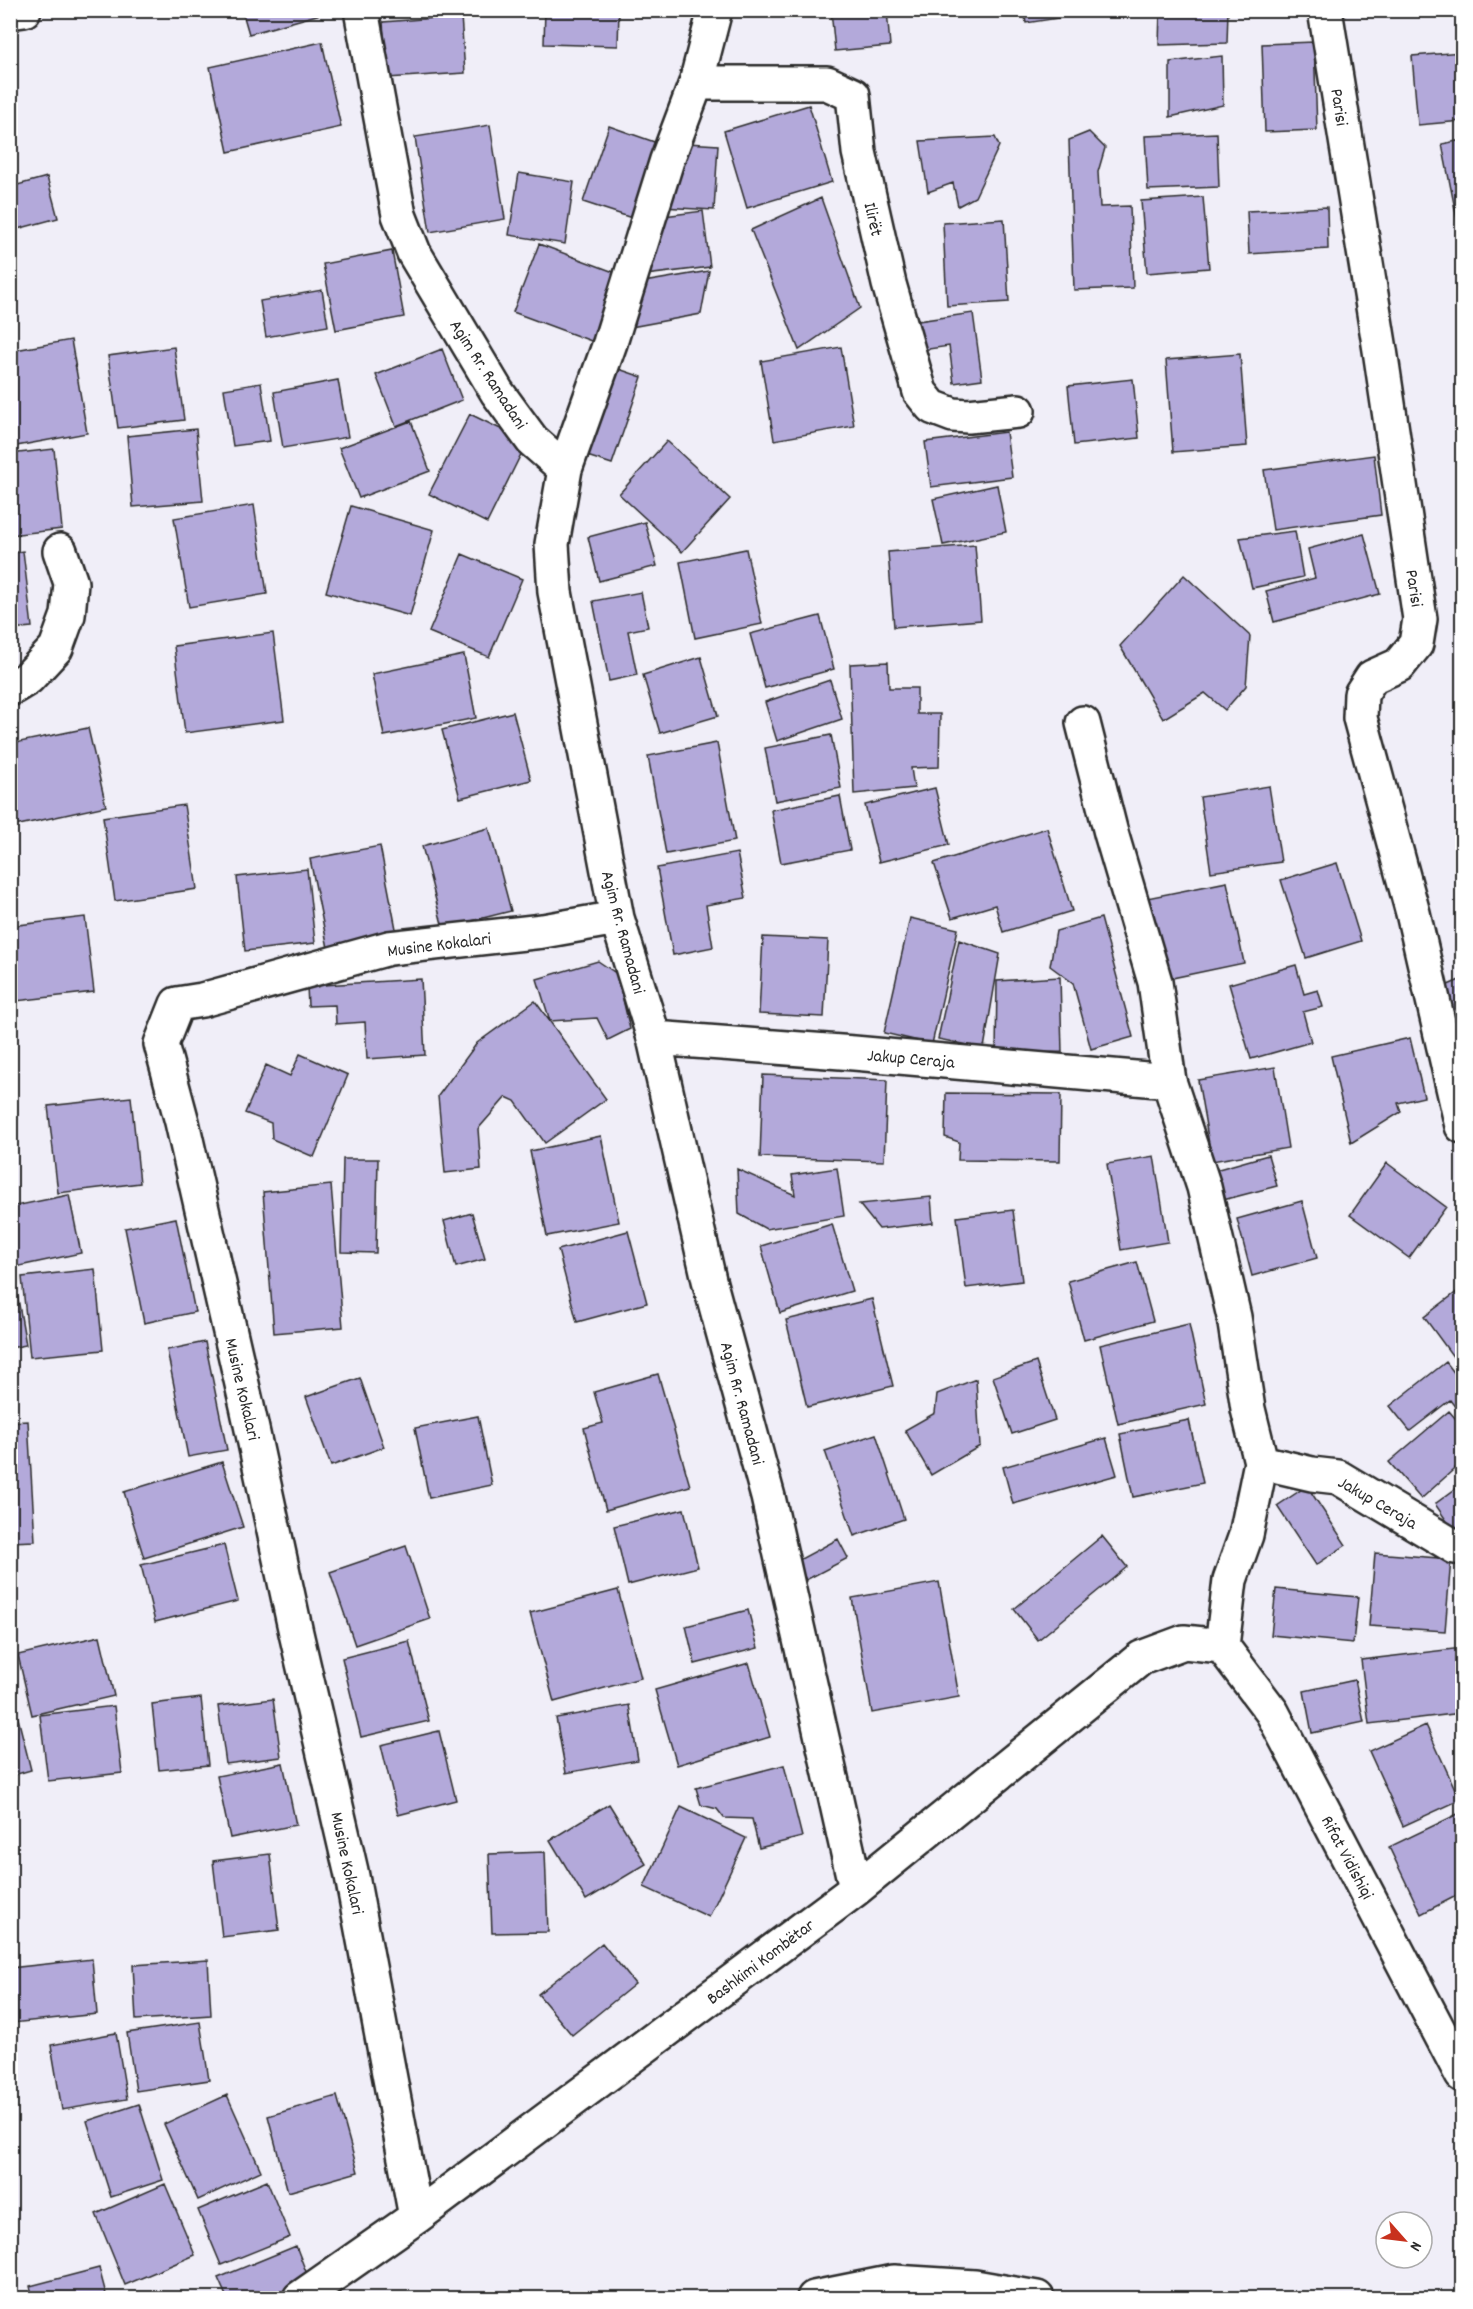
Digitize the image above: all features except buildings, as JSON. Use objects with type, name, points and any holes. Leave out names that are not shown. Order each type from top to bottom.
[{"type":"street","points":[[10,12],[24,10]]},
{"type":"street","name":"Agim Rr. Ramadani","points":[[361,10],[399,215],[414,253],[497,392],[532,440],[565,469],[552,544],[555,592],[617,918],[654,1038],[709,1280],[768,1497],[856,1889]]},
{"type":"street","points":[[565,469],[610,343],[667,160],[696,83],[715,10]]},
{"type":"street","name":"Parisi","points":[[1326,16],[1380,350],[1420,619],[1416,644],[1399,665],[1372,677],[1361,694],[1360,718],[1413,913],[1462,1122]]},
{"type":"street","name":"Ilirët","points":[[696,83],[827,83],[853,95],[859,152],[869,198],[889,284],[920,392],[932,407],[953,415],[968,416],[1018,411]]},
{"type":"street","points":[[10,689],[28,678],[56,648],[69,615],[71,583],[60,551]]},
{"type":"street","points":[[1083,723],[1111,833],[1155,982],[1169,1081],[1204,1187],[1234,1317],[1248,1409],[1261,1462],[1246,1535],[1230,1580],[1222,1646]]},
{"type":"street","name":"Musine Kokalari","points":[[416,2217],[351,1871],[242,1383],[182,1122],[161,1044],[177,1004],[202,1000],[389,948],[543,932],[617,918]]},
{"type":"street","name":"Jakup Ceraja","points":[[654,1038],[1169,1081]]},
{"type":"street","name":"Jakup Ceraja","points":[[1261,1462],[1312,1474],[1338,1477],[1455,1547]]},
{"type":"street","name":"Bashkimi Kombëtar","points":[[300,2298],[416,2217],[856,1889],[1141,1658],[1184,1642],[1222,1646]]},
{"type":"street","name":"Rifat Vidishiqi","points":[[1222,1646],[1272,1712],[1462,2075]]},
{"type":"street","points":[[814,2298],[894,2282],[975,2287],[1018,2296]]}]
